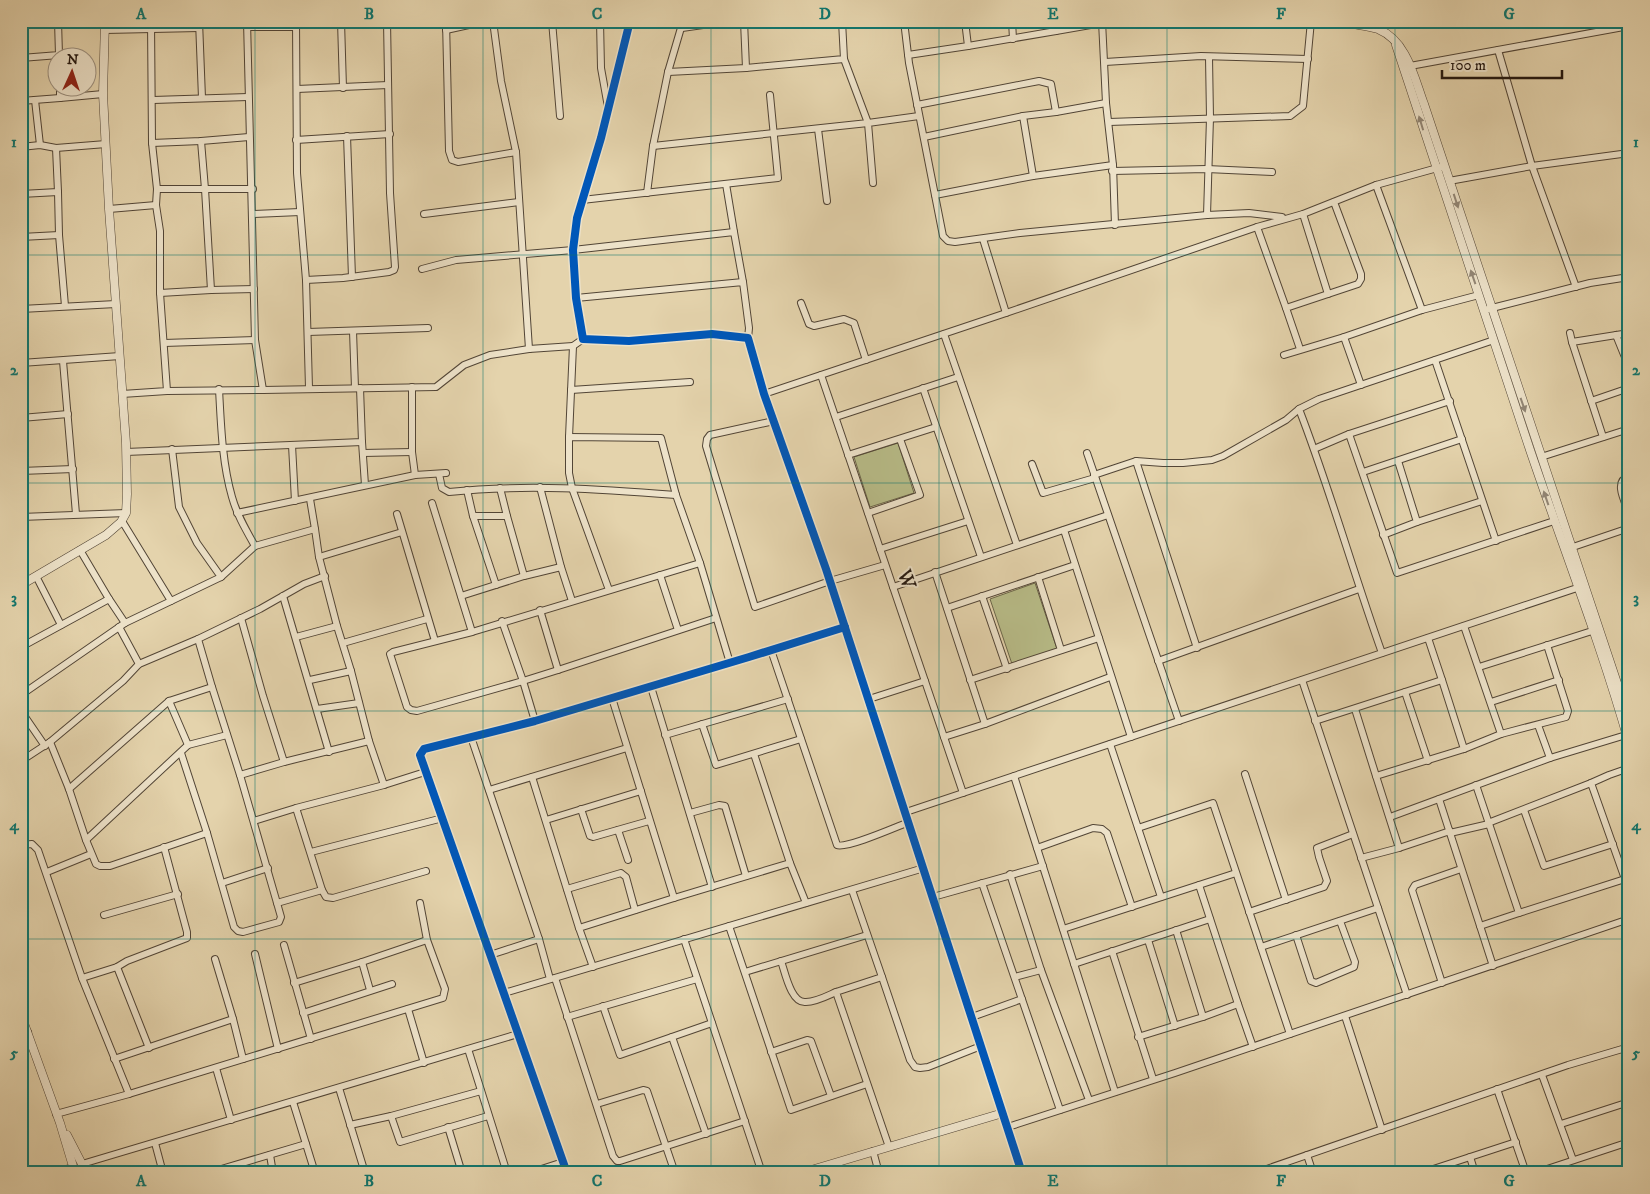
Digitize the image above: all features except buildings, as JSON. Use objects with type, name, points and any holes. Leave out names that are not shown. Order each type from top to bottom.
[{"type":"street","points":[[58,21],[60,48]]},
{"type":"street","points":[[21,585],[106,535],[122,521],[126,513],[126,452],[103,94],[105,21]]},
{"type":"street","points":[[151,21],[152,142],[157,188],[156,205],[160,232],[160,293],[168,392]]},
{"type":"street","points":[[341,21],[344,88]]},
{"type":"street","points":[[306,280],[352,278],[388,272],[394,270],[395,267],[390,193],[387,21]]},
{"type":"street","points":[[446,21],[450,151],[452,160],[458,162],[516,152]]},
{"type":"street","points":[[446,30],[487,21]]},
{"type":"street","points":[[493,21],[502,81],[516,152],[529,349]]},
{"type":"street","points":[[552,21],[560,116]]},
{"type":"street","points":[[600,21],[601,68],[608,108]]},
{"type":"street","points":[[583,340],[576,298],[573,250],[577,218],[630,21]]},
{"type":"street","points":[[647,193],[653,146],[668,72],[682,25],[731,21]]},
{"type":"street","points":[[744,21],[746,68]]},
{"type":"street","points":[[842,21],[844,59],[868,123],[873,183]]},
{"type":"street","points":[[904,21],[917,106],[943,236],[948,241],[955,242],[1020,233],[1207,215],[1249,213],[1286,217]]},
{"type":"street","points":[[965,21],[968,46]]},
{"type":"street","points":[[1012,21],[1013,39]]},
{"type":"street","points":[[1056,21],[1056,31]]},
{"type":"street","points":[[1109,122],[1290,116],[1296,113],[1303,106],[1310,21]]},
{"type":"street","points":[[1339,21],[1376,29],[1386,34],[1402,49],[1410,66],[1449,181],[1488,309],[1541,457],[1567,549],[1629,719]]},
{"type":"street","points":[[908,55],[1013,39],[1102,22],[1106,103],[1113,168],[1115,225]]},
{"type":"street","points":[[105,30],[152,29],[199,24],[202,98]]},
{"type":"street","points":[[263,390],[255,340],[247,24],[296,24],[296,140],[306,280],[309,388]]},
{"type":"street","points":[[1410,66],[1629,26]]},
{"type":"street","points":[[1395,42],[1435,168],[1479,295],[1488,309],[1494,340],[1554,521],[1567,549]]},
{"type":"street","points":[[1498,50],[1532,166],[1576,287]]},
{"type":"street","points":[[1105,62],[1209,56],[1308,59]]},
{"type":"street","points":[[1207,215],[1210,118],[1209,56]]},
{"type":"street","points":[[21,58],[48,57]]},
{"type":"street","points":[[668,72],[746,68],[844,59]]},
{"type":"street","points":[[917,106],[1038,81],[1051,84],[1056,112]]},
{"type":"street","points":[[297,90],[388,85]]},
{"type":"street","points":[[98,94],[103,94]]},
{"type":"street","points":[[582,200],[778,178],[770,95]]},
{"type":"street","points":[[153,100],[248,97]]},
{"type":"street","points":[[21,101],[60,98]]},
{"type":"street","points":[[35,100],[40,145]]},
{"type":"street","points":[[924,137],[1023,116],[1106,103]]},
{"type":"street","points":[[653,146],[774,134],[919,116]]},
{"type":"street","points":[[1023,116],[1033,176]]},
{"type":"street","points":[[818,128],[827,201]]},
{"type":"street","points":[[296,140],[390,134]]},
{"type":"street","points":[[347,136],[352,278]]},
{"type":"street","points":[[152,142],[201,142],[249,137]]},
{"type":"street","points":[[201,142],[210,290]]},
{"type":"street","points":[[21,147],[40,145],[56,148],[106,144]]},
{"type":"street","points":[[56,148],[59,235],[65,306]]},
{"type":"street","points":[[1449,181],[1532,166],[1629,153]]},
{"type":"street","points":[[764,394],[1286,217],[1303,214],[1376,185],[1444,167]]},
{"type":"street","points":[[935,195],[1033,176],[1113,168],[1272,172]]},
{"type":"street","points":[[726,184],[743,282],[749,328],[748,338],[764,394],[830,581],[1022,1173]]},
{"type":"street","points":[[1376,185],[1422,310]]},
{"type":"street","points":[[157,188],[252,189]]},
{"type":"street","points":[[21,194],[58,192]]},
{"type":"street","points":[[424,214],[519,202]]},
{"type":"street","points":[[1286,308],[1358,284],[1361,279],[1361,274],[1334,202]]},
{"type":"street","points":[[109,209],[156,205]]},
{"type":"street","points":[[252,214],[300,212]]},
{"type":"street","points":[[1303,214],[1328,294]]},
{"type":"street","points":[[1257,227],[1300,349]]},
{"type":"street","points":[[422,269],[456,260],[573,250],[734,232]]},
{"type":"street","points":[[21,237],[59,235]]},
{"type":"street","points":[[983,239],[1006,313]]},
{"type":"street","points":[[1488,309],[1629,276]]},
{"type":"street","points":[[576,298],[743,282]]},
{"type":"street","points":[[160,293],[254,289]]},
{"type":"street","points":[[1284,355],[1422,310],[1479,295]]},
{"type":"street","points":[[801,303],[810,324],[814,326],[844,319],[854,323],[866,360]]},
{"type":"street","points":[[21,309],[116,304]]},
{"type":"street","points":[[308,332],[428,328]]},
{"type":"street","points":[[353,331],[364,485]]},
{"type":"street","points":[[1570,333],[1603,437]]},
{"type":"street","points":[[1572,342],[1629,333]]},
{"type":"street","points":[[122,394],[218,389],[436,387],[464,365],[490,354],[573,346],[583,340],[629,341],[712,334],[748,338]]},
{"type":"street","points":[[944,334],[1017,545]]},
{"type":"street","points":[[1616,335],[1629,368]]},
{"type":"street","points":[[1344,337],[1360,385]]},
{"type":"street","points":[[164,343],[255,340]]},
{"type":"street","points":[[1032,464],[1043,493],[1136,461],[1163,463],[1212,460],[1223,456],[1286,420],[1299,408],[1319,399],[1494,340]]},
{"type":"street","points":[[573,346],[569,473],[572,488],[609,590]]},
{"type":"street","points":[[21,363],[120,356]]},
{"type":"street","points":[[63,360],[76,514]]},
{"type":"street","points":[[1435,360],[1496,541]]},
{"type":"street","name":"W","points":[[821,375],[963,794]]},
{"type":"street","points":[[836,417],[958,376]]},
{"type":"street","points":[[571,390],[690,382]]},
{"type":"street","points":[[412,387],[412,452],[415,475]]},
{"type":"street","points":[[923,388],[981,557]]},
{"type":"street","points":[[1591,401],[1629,388]]},
{"type":"street","points":[[218,389],[223,448],[232,496],[238,513],[255,546]]},
{"type":"street","points":[[1314,449],[1349,434],[1450,401]]},
{"type":"street","points":[[1299,408],[1382,653]]},
{"type":"street","points":[[21,418],[68,414]]},
{"type":"street","points":[[774,421],[710,436],[707,439],[706,446],[755,607],[885,564]]},
{"type":"street","points":[[848,455],[936,427]]},
{"type":"street","points":[[1541,457],[1629,429]]},
{"type":"street","points":[[1349,434],[1397,573],[1554,521]]},
{"type":"street","points":[[569,437],[662,438],[676,495],[700,563],[730,663]]},
{"type":"street","points":[[868,513],[920,496],[900,439]]},
{"type":"street","points":[[1362,472],[1462,439]]},
{"type":"street","points":[[126,452],[362,442]]},
{"type":"street","points":[[292,445],[295,501]]},
{"type":"street","points":[[172,449],[179,507],[197,543],[221,577]]},
{"type":"street","points":[[363,454],[412,452]]},
{"type":"street","points":[[1087,453],[1179,721]]},
{"type":"street","points":[[1136,461],[1197,648]]},
{"type":"street","points":[[1398,461],[1417,522]]},
{"type":"street","points":[[21,471],[73,469]]},
{"type":"street","points":[[238,513],[415,475],[446,473]]},
{"type":"street","points":[[439,474],[442,488],[446,491],[540,487],[676,495]]},
{"type":"street","points":[[1629,476],[1624,477],[1621,482],[1621,488],[1629,513]]},
{"type":"street","points":[[540,487],[572,601]]},
{"type":"street","points":[[500,488],[524,576]]},
{"type":"street","points":[[466,490],[496,585]]},
{"type":"street","points":[[310,498],[319,557],[358,703],[384,785]]},
{"type":"street","points":[[1383,535],[1482,501]]},
{"type":"street","points":[[432,503],[472,632]]},
{"type":"street","points":[[21,517],[126,513]]},
{"type":"street","points":[[397,514],[435,641]]},
{"type":"street","points":[[893,587],[1108,515]]},
{"type":"street","points":[[473,516],[507,516]]},
{"type":"street","points":[[122,521],[171,601]]},
{"type":"street","points":[[880,550],[968,521]]},
{"type":"street","points":[[21,695],[122,625],[221,577],[255,546],[315,528]]},
{"type":"street","points":[[1567,549],[1629,528]]},
{"type":"street","points":[[1064,530],[1110,677],[1131,737]]},
{"type":"street","points":[[319,557],[402,532]]},
{"type":"street","points":[[80,550],[109,599],[138,664]]},
{"type":"street","points":[[700,563],[502,621],[472,632],[390,654],[407,707],[417,711],[523,681],[716,618]]},
{"type":"street","points":[[947,608],[1075,565]]},
{"type":"street","points":[[461,596],[524,576],[561,567]]},
{"type":"street","points":[[935,572],[985,724]]},
{"type":"street","points":[[660,575],[678,630]]},
{"type":"street","points":[[36,576],[61,625]]},
{"type":"street","points":[[21,761],[48,744],[123,681],[138,664],[198,639],[304,584],[325,576]]},
{"type":"street","points":[[1038,577],[1061,650]]},
{"type":"street","points":[[906,812],[1580,587]]},
{"type":"street","points":[[1390,817],[1550,758],[1628,739],[1622,698],[1592,630],[1580,587]]},
{"type":"street","points":[[1158,661],[1359,589]]},
{"type":"street","points":[[283,596],[310,680],[329,752]]},
{"type":"street","points":[[982,596],[1007,669]]},
{"type":"street","points":[[21,647],[109,599]]},
{"type":"street","points":[[540,610],[558,670]]},
{"type":"street","points":[[241,618],[262,696],[284,762]]},
{"type":"street","points":[[343,643],[427,618]]},
{"type":"street","points":[[502,621],[523,681],[534,721]]},
{"type":"street","points":[[296,637],[337,626]]},
{"type":"street","points":[[1464,626],[1501,734]]},
{"type":"street","points":[[567,1173],[420,755],[424,749],[534,721],[845,627]]},
{"type":"street","points":[[1479,667],[1592,630]]},
{"type":"street","points":[[970,680],[1099,638]]},
{"type":"street","points":[[1428,638],[1464,749]]},
{"type":"street","points":[[181,753],[207,832],[234,927],[238,931],[243,932],[279,922],[281,917],[268,868],[198,639]]},
{"type":"street","points":[[1376,776],[1464,749],[1501,734],[1566,717],[1568,711],[1547,645]]},
{"type":"street","points":[[771,650],[838,846],[909,822]]},
{"type":"street","points":[[310,680],[351,671]]},
{"type":"street","points":[[944,737],[985,724],[1110,677]]},
{"type":"street","points":[[1302,680],[1407,995]]},
{"type":"street","points":[[1315,721],[1442,680]]},
{"type":"street","points":[[1491,702],[1558,680]]},
{"type":"street","points":[[869,699],[925,682]]},
{"type":"street","points":[[69,789],[169,701],[212,687]]},
{"type":"street","points":[[651,687],[712,887]]},
{"type":"street","points":[[1405,692],[1428,761]]},
{"type":"street","points":[[612,698],[674,898]]},
{"type":"street","points":[[665,735],[788,699]]},
{"type":"street","points":[[169,701],[188,745]]},
{"type":"street","points":[[317,709],[358,703]]},
{"type":"street","points":[[1355,709],[1399,848]]},
{"type":"street","points":[[21,712],[48,744],[69,789],[96,864],[110,866],[207,832]]},
{"type":"street","points":[[702,724],[716,765],[802,739]]},
{"type":"street","points":[[1538,725],[1550,758]]},
{"type":"street","points":[[86,840],[188,745],[227,735]]},
{"type":"street","points":[[471,737],[597,1104],[613,1156],[617,1161],[745,1121]]},
{"type":"street","points":[[240,775],[369,741]]},
{"type":"street","points":[[1110,744],[1161,897]]},
{"type":"street","points":[[489,790],[627,748]]},
{"type":"street","points":[[754,754],[790,863],[806,903]]},
{"type":"street","points":[[1361,858],[1450,832],[1488,824],[1629,768]]},
{"type":"street","points":[[254,821],[425,772]]},
{"type":"street","points":[[1245,774],[1286,900]]},
{"type":"street","points":[[1014,776],[1115,1092]]},
{"type":"street","points":[[532,777],[592,967]]},
{"type":"street","points":[[1592,783],[1629,888]]},
{"type":"street","points":[[1476,785],[1519,913]]},
{"type":"street","points":[[546,820],[641,791]]},
{"type":"street","points":[[1439,799],[1493,966]]},
{"type":"street","points":[[1138,828],[1213,803],[1290,1034]]},
{"type":"street","points":[[690,813],[719,805],[726,806],[746,876]]},
{"type":"street","points":[[296,808],[322,890],[326,897],[333,898],[426,871]]},
{"type":"street","points":[[582,809],[590,836],[600,836],[649,821]]},
{"type":"street","points":[[1524,810],[1544,866],[1614,844]]},
{"type":"street","points":[[311,852],[443,818]]},
{"type":"street","points":[[1037,848],[1093,828],[1102,829],[1107,833],[1132,907]]},
{"type":"street","points":[[618,830],[628,860]]},
{"type":"street","points":[[1249,912],[1326,885],[1327,881],[1318,857],[1317,848],[1353,834]]},
{"type":"street","points":[[21,845],[32,844],[36,846],[47,872],[82,978],[129,1094]]},
{"type":"street","points":[[82,978],[187,938],[188,932],[164,846]]},
{"type":"street","points":[[47,872],[91,854]]},
{"type":"street","points":[[579,928],[790,863]]},
{"type":"street","points":[[933,897],[1043,866]]},
{"type":"street","points":[[222,884],[268,868]]},
{"type":"street","points":[[504,993],[924,868]]},
{"type":"street","points":[[1442,983],[1412,890],[1414,885],[1461,869]]},
{"type":"street","points":[[567,889],[621,873],[626,877],[635,910]]},
{"type":"street","points":[[1063,929],[1236,873]]},
{"type":"street","points":[[1010,874],[1041,970],[1089,1100]]},
{"type":"street","points":[[1480,926],[1625,879]]},
{"type":"street","points":[[982,883],[1060,1110]]},
{"type":"street","points":[[1199,885],[1253,1047]]},
{"type":"street","points":[[277,903],[322,890]]},
{"type":"street","points":[[852,890],[914,1067],[928,1067],[981,1046]]},
{"type":"street","points":[[104,915],[178,894]]},
{"type":"street","points":[[56,1114],[216,1068],[443,998],[445,989],[428,940],[420,903]]},
{"type":"street","points":[[1261,947],[1378,908]]},
{"type":"street","points":[[1074,964],[1210,918]]},
{"type":"street","points":[[1008,1127],[1253,1047],[1629,919]]},
{"type":"street","points":[[1296,935],[1311,981],[1316,983],[1354,967],[1355,962],[1340,921]]},
{"type":"street","points":[[729,926],[791,1110],[868,1084]]},
{"type":"street","points":[[1176,930],[1203,1017]]},
{"type":"street","points":[[745,972],[867,935]]},
{"type":"street","points":[[490,955],[539,938]]},
{"type":"street","points":[[294,983],[428,940]]},
{"type":"street","points":[[684,940],[762,1173]]},
{"type":"street","points":[[1148,940],[1175,1026]]},
{"type":"street","points":[[284,944],[311,1038]]},
{"type":"street","points":[[1112,951],[1153,1080]]},
{"type":"street","points":[[255,954],[278,1049]]},
{"type":"street","points":[[215,958],[243,1059]]},
{"type":"street","points":[[781,961],[794,996],[800,1002],[807,1002],[882,977]]},
{"type":"street","points":[[362,962],[370,990]]},
{"type":"street","points":[[117,966],[149,1048]]},
{"type":"street","points":[[1015,977],[1041,970]]},
{"type":"street","points":[[567,1017],[697,979]]},
{"type":"street","points":[[303,1013],[392,984]]},
{"type":"street","points":[[836,992],[889,1147]]},
{"type":"street","points":[[972,1016],[1022,998]]},
{"type":"street","points":[[1138,1037],[1238,1004]]},
{"type":"street","points":[[603,1006],[620,1055],[712,1023]]},
{"type":"street","points":[[408,1009],[424,1062]]},
{"type":"street","points":[[21,1016],[24,1034],[56,1114],[85,1173]]},
{"type":"street","points":[[1345,1016],[1382,1130]]},
{"type":"street","points":[[114,1059],[233,1020]]},
{"type":"street","points":[[82,1164],[518,1034]]},
{"type":"street","points":[[672,1037],[706,1134]]},
{"type":"street","points":[[772,1052],[807,1040],[811,1041],[831,1096]]},
{"type":"street","points":[[1257,1172],[1568,1065],[1629,1047]]},
{"type":"street","points":[[468,1049],[507,1173]]},
{"type":"street","points":[[216,1068],[231,1120]]},
{"type":"street","points":[[1542,1075],[1573,1160]]},
{"type":"street","points":[[339,1088],[365,1173]]},
{"type":"street","points":[[1497,1089],[1526,1173]]},
{"type":"street","points":[[597,1104],[643,1090],[647,1091],[675,1173]]},
{"type":"street","points":[[350,1124],[390,1116],[481,1091]]},
{"type":"street","points":[[293,1102],[315,1173]]},
{"type":"street","points":[[1561,1124],[1629,1102]]},
{"type":"street","points":[[822,1172],[889,1147],[1004,1115]]},
{"type":"street","points":[[801,1173],[874,1154],[1004,1115]]},
{"type":"street","points":[[390,1116],[400,1142],[488,1116]]},
{"type":"street","points":[[53,1173],[74,1170],[60,1123]]},
{"type":"street","points":[[448,1127],[462,1173]]},
{"type":"street","points":[[1422,1173],[1516,1142]]},
{"type":"street","points":[[1535,1173],[1629,1142]]},
{"type":"street","points":[[155,1143],[163,1173]]},
{"type":"street","points":[[208,1173],[306,1144]]},
{"type":"street","points":[[874,1154],[880,1173]]},
{"type":"street","points":[[270,1155],[273,1173]]},
{"type":"street","points":[[1307,1155],[1312,1173]]},
{"type":"street","points":[[1470,1157],[1475,1173]]},
{"type":"street","points":[[529,1173],[563,1162]]},
{"type":"green space","points":[[898,443],[914,493],[870,507],[854,457]]},
{"type":"green space","points":[[1035,583],[1057,649],[1012,664],[990,599]]},
{"type":"cycle path","points":[[630,21],[601,138],[577,218],[573,250],[576,298],[583,339],[629,341],[712,334],[748,338],[764,394],[826,569],[1022,1173]]},
{"type":"cycle path","points":[[567,1173],[420,755],[424,749],[535,721],[845,627]]}]
